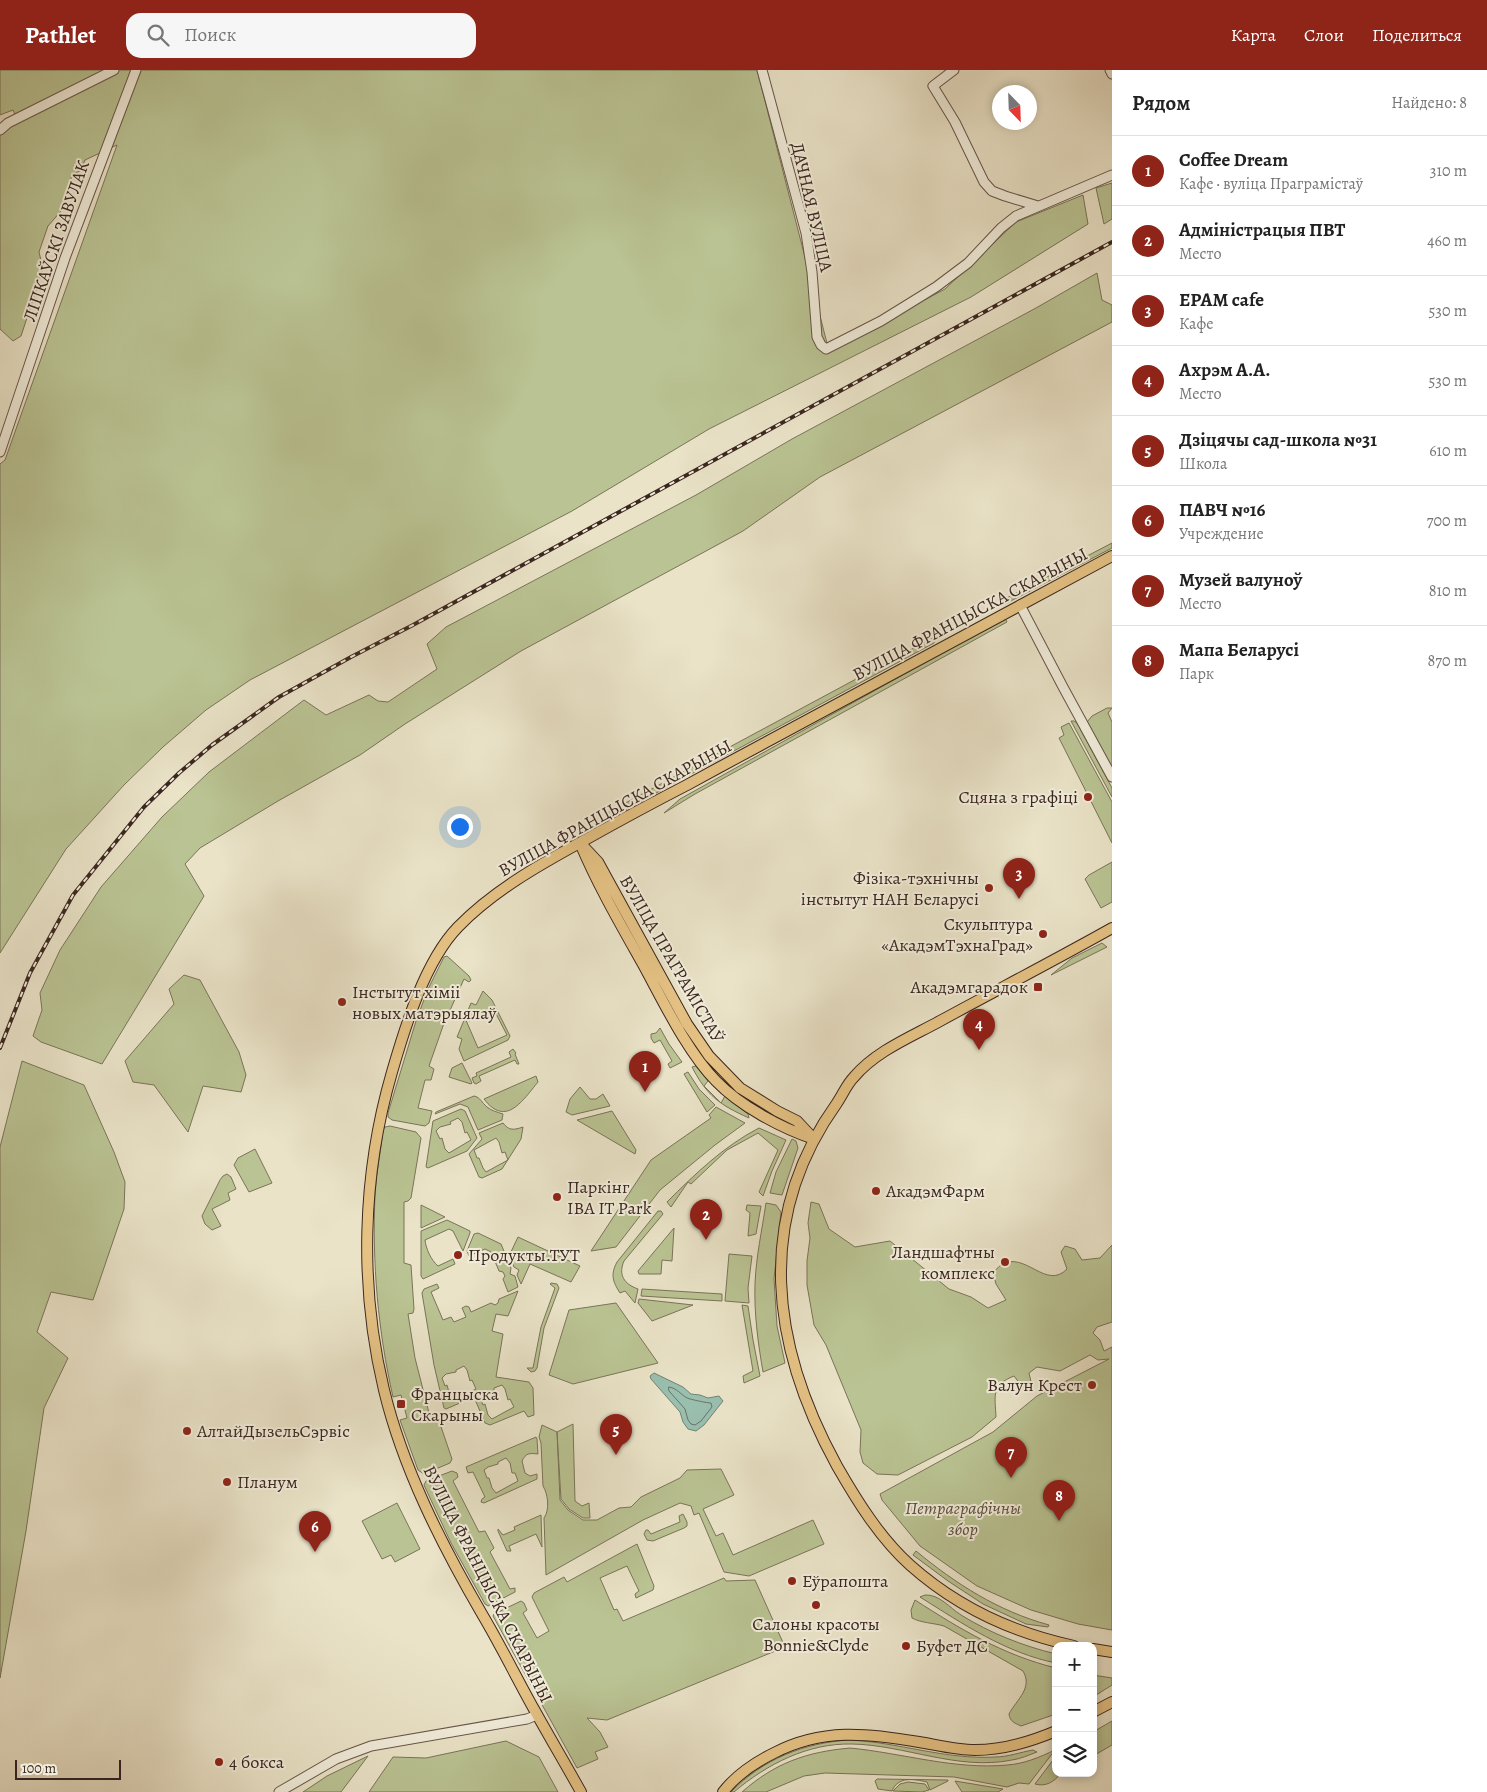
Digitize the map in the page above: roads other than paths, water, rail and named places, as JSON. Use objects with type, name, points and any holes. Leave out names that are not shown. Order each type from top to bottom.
[{"type":"main road","name":"ВУЛІЦА ФРАНЦЫСКА СКАРЫНЫ","points":[[581,1792],[474,1601],[436,1526],[415,1482],[384,1391],[373,1330],[368,1262],[369,1190],[379,1121],[414,1003],[444,944],[454,931],[476,910],[520,877],[1112,556]]},
{"type":"main road","name":"ВУЛІЦА ПРАГРАМІСТАЎ","points":[[580,843],[598,862],[687,1024],[709,1056],[740,1088],[797,1121],[814,1139]]},
{"type":"main road","points":[[1058,1642],[1035,1636],[996,1621],[952,1597],[912,1567],[888,1542],[860,1503],[830,1452],[796,1371],[781,1295],[781,1260],[786,1213],[793,1188],[814,1139],[852,1078],[870,1062],[910,1037],[1055,961],[1112,928]]},
{"type":"main road","points":[[1097,1650],[1111,1653]]},
{"type":"main road","points":[[1097,1710],[1112,1702]]},
{"type":"main road","points":[[723,1792],[745,1770],[764,1758],[782,1748],[819,1737],[858,1734],[976,1750],[1011,1746],[1053,1732]]},
{"type":"street","points":[[0,130],[8,123],[114,70]]},
{"type":"street","name":"ЛІПКАЎСКІ ЗАВУЛАК","points":[[0,452],[65,258],[136,70]]},
{"type":"street","name":"ДАЧНАЯ ВУЛІЦА","points":[[762,70],[806,234],[812,272],[817,337],[821,345],[826,349],[874,325],[936,288],[968,263],[1007,222],[1038,206]]},
{"type":"street","points":[[954,70],[933,86],[955,122],[984,182],[992,191],[1038,206],[1112,175]]},
{"type":"street","points":[[1110,70],[1112,74]]},
{"type":"street","points":[[1020,605],[1112,777]]},
{"type":"street","points":[[279,1792],[336,1759],[371,1746],[527,1719],[537,1715]]},
{"type":"water","points":[[654,1373],[683,1387],[691,1394],[708,1398],[719,1396],[723,1401],[704,1425],[696,1431],[688,1429],[683,1422],[680,1412],[651,1379],[650,1376]]},
{"type":"railway","points":[[0,1048],[30,973],[73,895],[144,807],[179,773],[212,745],[279,697],[1112,242]]},
{"type":"place","name":"Сцяна з графіці","points":[[1088,797]]},
{"type":"place","name":"Фізіка-тэхнічны інстытут НАН Беларусі","points":[[989,888]]},
{"type":"place","name":"EPAM cafe","points":[[1019,899]]},
{"type":"place","name":"Скульптура «АкадэмТэхнаГрад»","points":[[1043,934]]},
{"type":"place","name":"Акадэмгарадок","points":[[1038,987]]},
{"type":"place","name":"Інстытут хіміі новых матэрыялаў","points":[[342,1002]]},
{"type":"place","name":"Ахрэм А.А.","points":[[979,1050]]},
{"type":"place","name":"Coffee Dream","points":[[645,1092]]},
{"type":"place","name":"АкадэмФарм","points":[[876,1191]]},
{"type":"place","name":"Паркінг IBA IT Park","points":[[557,1197]]},
{"type":"place","name":"Адміністрацыя ПВТ","points":[[706,1240]]},
{"type":"place","name":"Продукты.ТУТ","points":[[458,1255]]},
{"type":"place","name":"Ландшафтны комплекс","points":[[1005,1262]]},
{"type":"place","name":"Валун Крест","points":[[1092,1385]]},
{"type":"place","name":"Францыска Скарыны","points":[[401,1404]]},
{"type":"place","name":"АлтайДызельСэрвіс","points":[[187,1431]]},
{"type":"place","name":"Дзіцячы сад-школа №31","points":[[616,1455]]},
{"type":"place","name":"Музей валуноў","points":[[1011,1478]]},
{"type":"place","name":"Планум","points":[[227,1482]]},
{"type":"place","name":"Мапа Беларусі","points":[[1059,1521]]},
{"type":"place","name":"ПАВЧ №16","points":[[315,1552]]},
{"type":"place","name":"Еўрапошта","points":[[792,1581]]},
{"type":"place","name":"Салоны красоты Bonnie&Clyde","points":[[816,1605]]},
{"type":"place","name":"Буфет ДС","points":[[906,1646]]},
{"type":"place","name":"4 бокса","points":[[219,1762]]},
{"type":"park label","name":"Петраграфічны збор","points":[[963,1518]]}]
